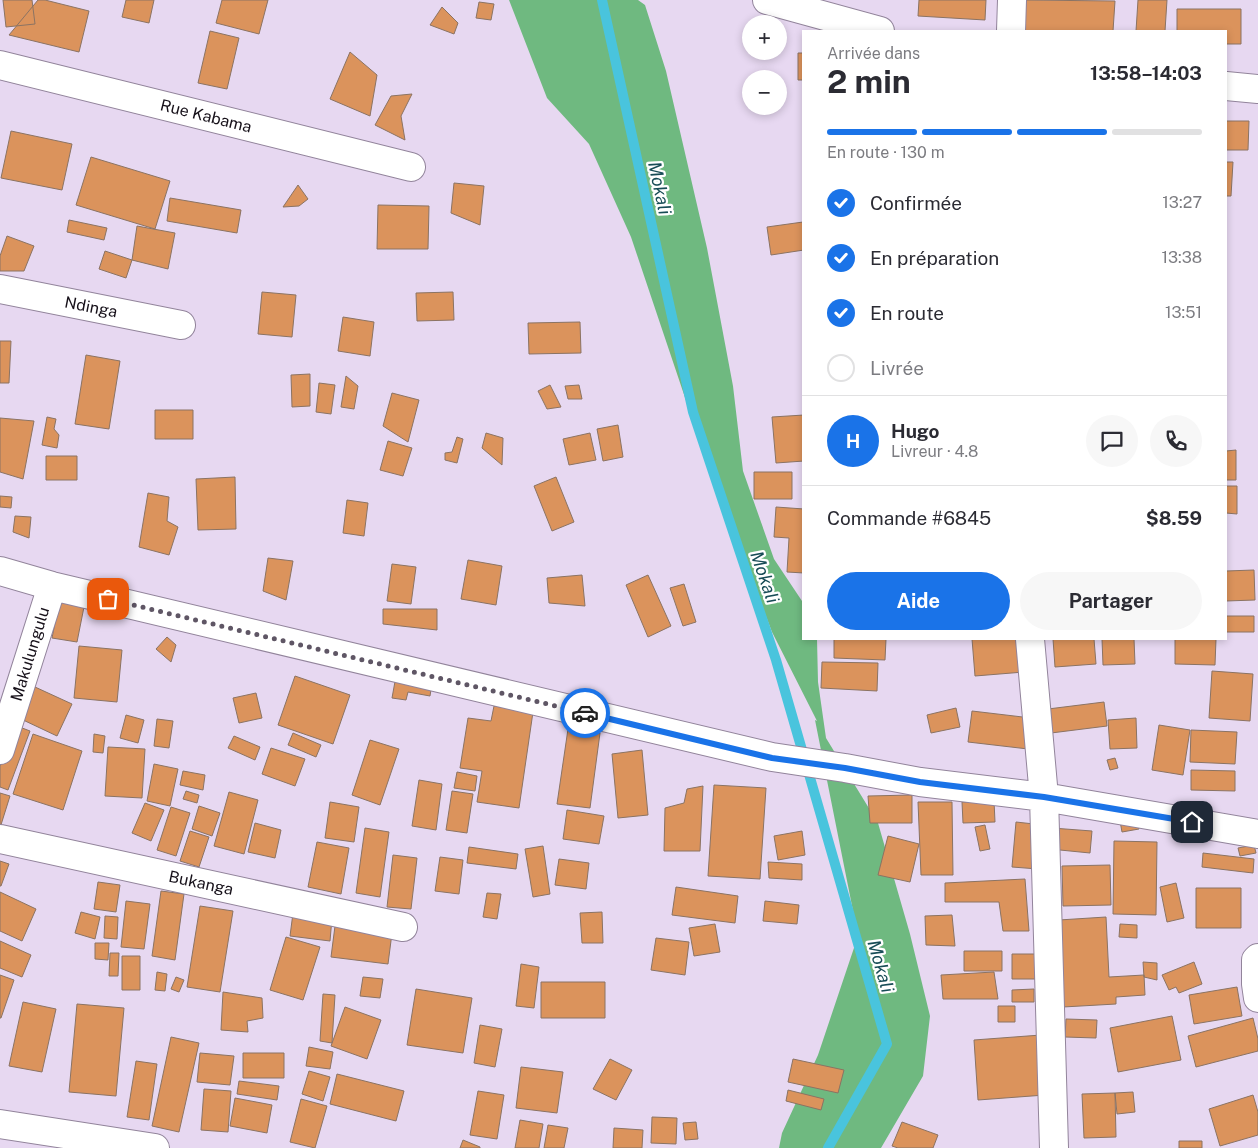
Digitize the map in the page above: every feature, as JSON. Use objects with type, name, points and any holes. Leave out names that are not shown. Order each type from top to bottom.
[{"type":"street","points":[[768,0],[876,30]]},
{"type":"street","points":[[1011,30],[1012,0]]},
{"type":"street","name":"Rue Kabama","points":[[0,65],[411,168]]},
{"type":"street","points":[[1227,86],[1258,89]]},
{"type":"street","name":"Ndinga","points":[[0,289],[181,325]]},
{"type":"street","points":[[0,571],[52,586],[772,758],[845,768],[920,782],[1044,797],[1258,834]]},
{"type":"street","name":"Makulungulu","points":[[0,750],[52,586]]},
{"type":"street","points":[[1030,640],[1044,797],[1054,1148]]},
{"type":"street","name":"Bukanga","points":[[0,839],[403,927]]},
{"type":"street","points":[[1258,958],[1256,960],[1256,984],[1258,998]]},
{"type":"street","points":[[0,1124],[155,1148]]},
{"type":"green space","points":[[509,0],[638,0],[645,5],[666,71],[707,248],[733,386],[743,471],[774,559],[802,601],[802,640],[817,640],[818,682],[826,738],[878,823],[910,934],[930,1016],[923,1076],[881,1148],[779,1148],[782,1133],[818,1055],[858,936],[815,720],[817,721],[772,632],[706,460],[631,237],[589,144],[547,98]]},
{"type":"building","points":[[3,0],[32,0],[35,24],[6,27]]},
{"type":"building","points":[[38,0],[89,11],[79,52],[9,35]]},
{"type":"building","points":[[126,0],[154,0],[149,23],[122,17]]},
{"type":"building","points":[[222,0],[268,0],[259,34],[216,23]]},
{"type":"building","points":[[919,0],[986,0],[985,20],[918,16]]},
{"type":"building","points":[[1026,0],[1115,1],[1113,30],[1024,30]]},
{"type":"building","points":[[1138,0],[1167,0],[1165,30],[1136,30]]},
{"type":"building","points":[[479,2],[494,4],[491,20],[476,18]]},
{"type":"building","points":[[442,7],[458,23],[454,34],[430,25]]},
{"type":"building","points":[[1177,9],[1241,9],[1241,44],[1227,44],[1227,30],[1177,30]]},
{"type":"building","points":[[210,31],[239,38],[227,89],[198,83]]},
{"type":"building","points":[[350,52],[377,75],[370,116],[330,99]]},
{"type":"building","points":[[798,53],[802,53],[802,80],[798,80]]},
{"type":"building","points":[[412,94],[401,116],[405,140],[375,125],[391,96]]},
{"type":"building","points":[[1227,121],[1249,121],[1248,150],[1227,150]]},
{"type":"building","points":[[11,131],[72,144],[62,190],[1,178]]},
{"type":"building","points":[[91,157],[170,181],[155,229],[76,205]]},
{"type":"building","points":[[1227,162],[1233,162],[1231,196],[1227,196]]},
{"type":"building","points":[[454,183],[484,186],[480,225],[451,213]]},
{"type":"building","points":[[298,185],[308,199],[299,206],[283,207]]},
{"type":"building","points":[[170,198],[241,210],[237,233],[167,221]]},
{"type":"building","points":[[378,205],[429,206],[428,249],[377,249]]},
{"type":"building","points":[[69,220],[107,228],[104,240],[67,232]]},
{"type":"building","points":[[802,222],[802,250],[771,255],[767,227]]},
{"type":"building","points":[[137,226],[175,233],[168,269],[132,260]]},
{"type":"building","points":[[7,236],[34,246],[24,271],[0,271],[0,256]]},
{"type":"building","points":[[105,251],[132,260],[126,278],[99,269]]},
{"type":"building","points":[[262,292],[296,295],[292,337],[258,334]]},
{"type":"building","points":[[453,292],[454,320],[417,321],[416,293]]},
{"type":"building","points":[[343,317],[374,322],[370,356],[338,351]]},
{"type":"building","points":[[580,322],[581,353],[529,354],[528,323]]},
{"type":"building","points":[[0,341],[11,341],[9,383],[0,383]]},
{"type":"building","points":[[86,355],[120,361],[109,429],[75,424]]},
{"type":"building","points":[[310,374],[310,406],[292,407],[291,375]]},
{"type":"building","points":[[346,376],[358,386],[354,409],[341,407]]},
{"type":"building","points":[[319,383],[335,385],[331,414],[316,412]]},
{"type":"building","points":[[550,385],[561,407],[547,409],[538,391]]},
{"type":"building","points":[[579,385],[582,399],[568,399],[565,386]]},
{"type":"building","points":[[392,393],[419,400],[408,442],[383,426]]},
{"type":"building","points":[[155,410],[193,410],[193,439],[155,439]]},
{"type":"building","points":[[802,415],[802,461],[776,463],[772,417]]},
{"type":"building","points":[[47,417],[56,419],[54,429],[59,435],[57,448],[42,445]]},
{"type":"building","points":[[0,418],[34,421],[23,479],[0,472]]},
{"type":"building","points":[[618,425],[623,457],[603,461],[597,429]]},
{"type":"building","points":[[486,433],[503,438],[502,465],[482,448]]},
{"type":"building","points":[[590,433],[596,460],[569,465],[563,439]]},
{"type":"building","points":[[457,437],[463,439],[457,463],[445,460],[445,453],[452,452]]},
{"type":"building","points":[[388,441],[412,448],[403,476],[380,470]]},
{"type":"building","points":[[1236,450],[1236,480],[1227,480],[1227,451]]},
{"type":"building","points":[[46,456],[77,456],[77,480],[46,480]]},
{"type":"building","points":[[754,472],[792,472],[792,499],[754,499]]},
{"type":"building","points":[[235,477],[236,529],[198,530],[196,479]]},
{"type":"building","points":[[556,477],[574,522],[552,531],[534,486]]},
{"type":"building","points":[[1227,486],[1237,486],[1237,514],[1227,513]]},
{"type":"building","points":[[148,493],[169,497],[167,521],[178,527],[169,555],[139,547]]},
{"type":"building","points":[[0,496],[12,497],[11,508],[0,507]]},
{"type":"building","points":[[347,500],[368,503],[364,536],[343,533]]},
{"type":"building","points":[[776,507],[802,509],[802,573],[787,572],[789,538],[774,537]]},
{"type":"building","points":[[15,516],[31,517],[29,538],[13,532]]},
{"type":"building","points":[[268,558],[293,561],[286,600],[263,591]]},
{"type":"building","points":[[468,560],[502,566],[496,605],[461,599]]},
{"type":"building","points":[[392,564],[416,567],[411,604],[387,601]]},
{"type":"building","points":[[1254,570],[1255,600],[1227,601],[1227,571]]},
{"type":"building","points":[[582,575],[585,606],[549,603],[547,578]]},
{"type":"building","points":[[648,575],[671,626],[648,637],[626,585]]},
{"type":"building","points":[[684,584],[696,622],[683,626],[670,588]]},
{"type":"building","points":[[60,598],[85,602],[77,642],[52,638]]},
{"type":"building","points":[[383,609],[437,609],[437,630],[383,624]]},
{"type":"building","points":[[1227,616],[1254,616],[1254,632],[1227,632]]},
{"type":"building","points":[[167,637],[176,645],[171,662],[156,649]]},
{"type":"building","points":[[834,640],[886,640],[885,660],[834,658]]},
{"type":"building","points":[[972,640],[1021,640],[1024,672],[975,676]]},
{"type":"building","points":[[1053,640],[1094,640],[1096,664],[1055,667]]},
{"type":"building","points":[[1102,640],[1134,640],[1135,664],[1103,665]]},
{"type":"building","points":[[1175,640],[1216,640],[1215,665],[1175,664]]},
{"type":"building","points":[[79,646],[122,650],[117,702],[74,698]]},
{"type":"building","points":[[822,662],[878,663],[877,691],[821,688]]},
{"type":"building","points":[[1212,671],[1253,674],[1250,721],[1209,718]]},
{"type":"building","points":[[295,676],[350,695],[333,744],[278,725]]},
{"type":"building","points":[[396,676],[432,683],[430,696],[408,692],[406,700],[392,698]]},
{"type":"building","points":[[35,687],[72,704],[57,736],[21,719]]},
{"type":"building","points":[[256,693],[262,718],[239,723],[233,698]]},
{"type":"building","points":[[1104,702],[1107,726],[1051,733],[1048,709]]},
{"type":"building","points":[[494,706],[533,712],[519,808],[477,802],[482,771],[460,768],[468,718],[491,721]]},
{"type":"building","points":[[956,708],[960,727],[931,733],[927,715]]},
{"type":"building","points":[[972,711],[1031,718],[1028,749],[968,742]]},
{"type":"building","points":[[126,715],[144,720],[138,743],[120,738]]},
{"type":"building","points":[[1136,718],[1137,748],[1110,749],[1108,720]]},
{"type":"building","points":[[157,719],[173,721],[169,748],[154,746]]},
{"type":"building","points":[[1159,725],[1190,730],[1183,775],[1152,770]]},
{"type":"building","points":[[17,726],[30,731],[8,790],[0,787],[0,766]]},
{"type":"building","points":[[568,729],[600,733],[590,808],[557,804]]},
{"type":"building","points":[[1191,730],[1237,732],[1235,764],[1190,762]]},
{"type":"building","points":[[293,733],[321,745],[316,757],[288,745]]},
{"type":"building","points":[[33,734],[82,751],[63,810],[13,794]]},
{"type":"building","points":[[94,734],[105,736],[103,753],[93,752]]},
{"type":"building","points":[[234,736],[260,747],[255,760],[228,748]]},
{"type":"building","points":[[370,740],[399,749],[380,805],[352,795]]},
{"type":"building","points":[[108,747],[145,749],[142,798],[105,796]]},
{"type":"building","points":[[271,748],[305,759],[295,786],[262,774]]},
{"type":"building","points":[[642,750],[648,815],[618,818],[612,754]]},
{"type":"building","points":[[1115,758],[1118,768],[1110,770],[1107,760]]},
{"type":"building","points":[[154,764],[178,769],[170,806],[147,801]]},
{"type":"building","points":[[1191,770],[1235,771],[1235,791],[1191,790]]},
{"type":"building","points":[[183,771],[205,775],[203,790],[180,785]]},
{"type":"building","points":[[457,772],[477,776],[475,791],[454,788]]},
{"type":"building","points":[[419,780],[442,784],[436,830],[412,826]]},
{"type":"building","points":[[714,785],[766,788],[760,879],[708,876]]},
{"type":"building","points":[[703,786],[700,851],[664,851],[665,808],[684,803],[687,789]]},
{"type":"building","points":[[186,791],[199,795],[197,803],[183,799]]},
{"type":"building","points":[[452,791],[473,794],[467,833],[446,830]]},
{"type":"building","points":[[229,792],[258,800],[244,854],[214,846]]},
{"type":"building","points":[[0,793],[10,796],[0,828]]},
{"type":"building","points":[[912,795],[912,823],[870,823],[868,796]]},
{"type":"building","points":[[994,801],[995,822],[963,823],[962,802]]},
{"type":"building","points":[[330,802],[359,807],[354,842],[325,838]]},
{"type":"building","points":[[918,802],[952,802],[953,875],[921,875]]},
{"type":"building","points":[[145,803],[164,810],[151,841],[132,833]]},
{"type":"building","points":[[199,806],[220,813],[212,836],[192,829]]},
{"type":"building","points":[[171,807],[190,813],[176,856],[157,850]]},
{"type":"building","points":[[567,810],[604,816],[599,844],[563,839]]},
{"type":"building","points":[[1137,817],[1139,829],[1122,832],[1120,821]]},
{"type":"building","points":[[1016,822],[1043,825],[1038,869],[1012,867]]},
{"type":"building","points":[[255,823],[281,830],[275,858],[248,852]]},
{"type":"building","points":[[985,825],[990,849],[980,851],[975,827]]},
{"type":"building","points":[[365,828],[389,832],[380,897],[356,893]]},
{"type":"building","points":[[1052,828],[1092,831],[1090,853],[1050,849]]},
{"type":"building","points":[[190,831],[209,837],[199,867],[180,861]]},
{"type":"building","points":[[802,831],[805,855],[778,860],[774,836]]},
{"type":"building","points":[[888,836],[919,844],[910,882],[878,875]]},
{"type":"building","points":[[1114,841],[1157,842],[1156,915],[1113,914]]},
{"type":"building","points":[[317,842],[349,848],[341,894],[308,887]]},
{"type":"building","points":[[1254,845],[1256,853],[1240,856],[1238,848]]},
{"type":"building","points":[[543,846],[550,894],[533,897],[525,849]]},
{"type":"building","points":[[469,847],[518,854],[516,869],[467,863]]},
{"type":"building","points":[[1203,853],[1254,859],[1253,873],[1202,867]]},
{"type":"building","points":[[393,855],[417,858],[411,909],[387,907]]},
{"type":"building","points":[[440,857],[463,860],[459,894],[435,891]]},
{"type":"building","points":[[559,859],[589,863],[586,889],[555,885]]},
{"type":"building","points":[[0,861],[9,864],[1,886],[0,886]]},
{"type":"building","points":[[768,862],[802,864],[802,880],[769,878]]},
{"type":"building","points":[[1110,865],[1111,905],[1063,906],[1062,866]]},
{"type":"building","points":[[1025,879],[1029,931],[1003,931],[999,902],[945,902],[945,883]]},
{"type":"building","points":[[98,882],[120,885],[116,912],[94,909]]},
{"type":"building","points":[[1176,883],[1184,918],[1167,922],[1160,887]]},
{"type":"building","points":[[676,887],[738,896],[735,923],[672,915]]},
{"type":"building","points":[[1196,888],[1241,888],[1241,928],[1196,928]]},
{"type":"building","points":[[161,891],[184,894],[175,960],[152,956]]},
{"type":"building","points":[[0,892],[36,909],[22,941],[0,931]]},
{"type":"building","points":[[487,893],[501,894],[497,919],[483,917]]},
{"type":"building","points":[[126,901],[150,904],[144,949],[121,947]]},
{"type":"building","points":[[765,901],[799,905],[797,924],[763,921]]},
{"type":"building","points":[[200,906],[233,911],[220,992],[187,987]]},
{"type":"building","points":[[81,912],[100,917],[95,939],[75,933]]},
{"type":"building","points":[[602,912],[603,943],[582,943],[580,913]]},
{"type":"building","points":[[293,913],[332,918],[330,941],[290,936]]},
{"type":"building","points":[[952,915],[955,946],[926,945],[925,916]]},
{"type":"building","points":[[105,916],[118,917],[117,939],[104,938]]},
{"type":"building","points":[[1106,917],[1109,977],[1144,975],[1145,995],[1116,997],[1116,1004],[1063,1007],[1059,920]]},
{"type":"building","points":[[715,924],[720,952],[694,956],[689,928]]},
{"type":"building","points":[[1120,924],[1137,925],[1137,938],[1119,937]]},
{"type":"building","points":[[335,926],[392,933],[388,964],[331,957]]},
{"type":"building","points":[[286,937],[320,947],[303,1000],[270,990]]},
{"type":"building","points":[[656,938],[689,942],[685,975],[651,970]]},
{"type":"building","points":[[0,941],[31,955],[22,977],[0,968]]},
{"type":"building","points":[[95,943],[109,943],[108,960],[95,959]]},
{"type":"building","points":[[964,951],[1002,951],[1002,971],[964,971]]},
{"type":"building","points":[[110,953],[119,953],[118,976],[109,976]]},
{"type":"building","points":[[1012,954],[1037,954],[1037,979],[1012,979]]},
{"type":"building","points":[[122,956],[140,956],[140,990],[122,990]]},
{"type":"building","points":[[1143,962],[1157,963],[1157,980],[1144,977]]},
{"type":"building","points":[[1194,962],[1202,984],[1179,993],[1176,987],[1169,990],[1162,975]]},
{"type":"building","points":[[521,964],[539,967],[534,1008],[516,1006]]},
{"type":"building","points":[[157,972],[167,974],[165,991],[155,990]]},
{"type":"building","points":[[994,972],[998,999],[943,999],[941,975]]},
{"type":"building","points":[[0,975],[14,980],[1,1018],[0,1018]]},
{"type":"building","points":[[176,977],[184,980],[179,992],[171,989]]},
{"type":"building","points":[[363,977],[383,979],[380,998],[360,996]]},
{"type":"building","points":[[541,982],[605,982],[605,1018],[541,1018]]},
{"type":"building","points":[[1237,987],[1242,1016],[1194,1024],[1189,995]]},
{"type":"building","points":[[416,989],[472,998],[463,1053],[407,1045]]},
{"type":"building","points":[[1034,989],[1034,1002],[1012,1002],[1012,990]]},
{"type":"building","points":[[223,992],[262,998],[263,1018],[247,1021],[248,1032],[221,1030]]},
{"type":"building","points":[[323,994],[335,995],[332,1043],[320,1041]]},
{"type":"building","points":[[23,1002],[56,1009],[42,1072],[9,1066]]},
{"type":"building","points":[[77,1004],[124,1008],[116,1096],[69,1092]]},
{"type":"building","points":[[998,1006],[1015,1006],[1015,1022],[998,1022]]},
{"type":"building","points":[[345,1007],[381,1020],[367,1059],[331,1046]]},
{"type":"building","points":[[1172,1016],[1181,1060],[1118,1072],[1110,1028]]},
{"type":"building","points":[[1253,1018],[1258,1039],[1258,1051],[1196,1067],[1188,1036]]},
{"type":"building","points":[[1066,1019],[1097,1020],[1096,1038],[1065,1037]]},
{"type":"building","points":[[480,1025],[502,1029],[495,1067],[474,1063]]},
{"type":"building","points":[[1041,1035],[1045,1095],[978,1100],[974,1040]]},
{"type":"building","points":[[171,1037],[199,1043],[179,1132],[152,1126]]},
{"type":"building","points":[[309,1047],[333,1052],[330,1069],[306,1066]]},
{"type":"building","points":[[200,1053],[234,1056],[230,1085],[197,1082]]},
{"type":"building","points":[[243,1053],[284,1053],[284,1078],[243,1078]]},
{"type":"building","points":[[610,1059],[632,1070],[616,1100],[593,1089]]},
{"type":"building","points":[[793,1059],[844,1070],[838,1093],[788,1082]]},
{"type":"building","points":[[136,1061],[157,1064],[149,1120],[127,1117]]},
{"type":"building","points":[[521,1067],[563,1072],[557,1113],[516,1108]]},
{"type":"building","points":[[309,1071],[330,1077],[323,1101],[302,1094]]},
{"type":"building","points":[[337,1074],[404,1091],[396,1121],[330,1104]]},
{"type":"building","points":[[239,1081],[279,1086],[277,1100],[237,1094]]},
{"type":"building","points":[[204,1089],[231,1091],[228,1132],[201,1130]]},
{"type":"building","points":[[788,1090],[824,1099],[821,1110],[786,1101]]},
{"type":"building","points":[[478,1091],[504,1095],[497,1139],[470,1135]]},
{"type":"building","points":[[1133,1092],[1135,1112],[1117,1114],[1115,1093]]},
{"type":"building","points":[[1115,1093],[1116,1137],[1084,1138],[1082,1094]]},
{"type":"building","points":[[1253,1095],[1258,1112],[1258,1135],[1220,1146],[1209,1109]]},
{"type":"building","points":[[235,1098],[272,1105],[267,1133],[230,1126]]},
{"type":"building","points":[[301,1099],[327,1106],[315,1148],[290,1142]]},
{"type":"building","points":[[652,1117],[677,1118],[676,1144],[651,1143]]},
{"type":"building","points":[[520,1120],[543,1124],[539,1148],[515,1148]]},
{"type":"building","points":[[696,1122],[698,1139],[685,1140],[683,1123]]},
{"type":"building","points":[[902,1122],[938,1135],[933,1148],[898,1148],[892,1146]]},
{"type":"building","points":[[548,1125],[568,1128],[564,1148],[544,1148]]},
{"type":"building","points":[[614,1128],[643,1130],[642,1148],[613,1148]]},
{"type":"building","points":[[463,1140],[480,1147],[480,1148],[460,1148]]},
{"type":"building","points":[[1179,1141],[1202,1141],[1202,1148],[1179,1148]]},
{"type":"waterway","name":"Mokali","points":[[602,0],[693,412],[776,660],[887,1044],[828,1148]]},
{"type":"way so far","points":[[108,599],[585,713]]},
{"type":"route","points":[[585,713],[772,758],[845,768],[920,782],[1044,797],[1192,822]]}]
